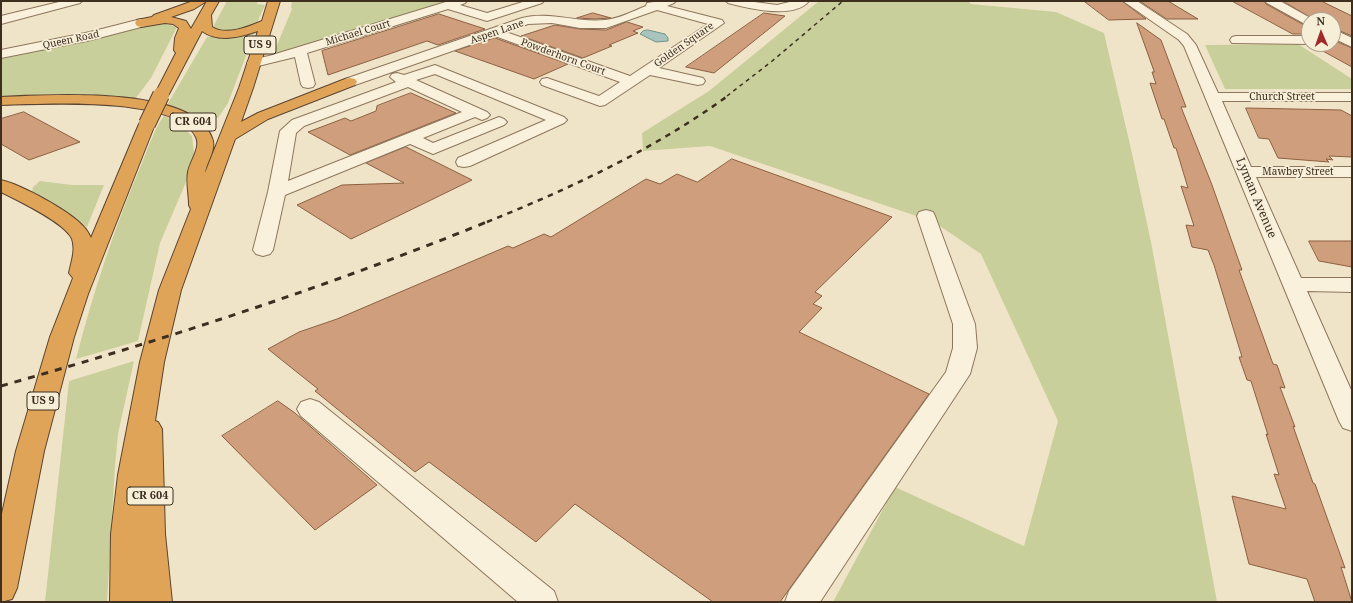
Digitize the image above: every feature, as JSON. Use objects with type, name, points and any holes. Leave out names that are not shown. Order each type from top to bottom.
[{"type":"highway","points":[[141,23],[190,7],[201,1]]},
{"type":"highway","name":"US 9","points":[[1,588],[34,436],[59,344],[77,294],[147,124],[180,58],[213,1]]},
{"type":"highway","name":"US 9","points":[[126,602],[126,534],[132,474],[152,362],[170,290],[228,136],[251,101],[254,63],[274,1]]},
{"type":"highway","points":[[205,15],[206,29],[209,32],[217,34],[244,32],[267,23]]},
{"type":"highway","points":[[141,23],[168,20],[183,24],[185,28],[181,38],[180,58]]},
{"type":"highway","points":[[251,101],[279,103],[350,82]]},
{"type":"highway","points":[[228,136],[263,116],[350,82]]},
{"type":"highway","name":"CR 604","points":[[1,101],[122,101],[160,108],[186,117],[198,126],[204,135],[205,140],[204,151],[196,171],[199,214]]},
{"type":"highway","points":[[1,185],[64,220],[80,234],[83,248],[77,294]]},
{"type":"highway","name":"CR 604","points":[[147,390],[150,470],[150,534],[156,602]]},
{"type":"street","points":[[1,20],[76,1]]},
{"type":"street","name":"Michael Court","points":[[254,63],[271,60],[461,1]]},
{"type":"street","points":[[448,5],[482,17],[487,17],[538,1]]},
{"type":"street","points":[[602,16],[641,1],[656,6]]},
{"type":"street","name":"Aspen Lane","points":[[350,82],[533,20],[552,19],[580,24],[612,23],[670,1]]},
{"type":"street","points":[[732,1],[773,8],[791,6],[804,1]]},
{"type":"street","name":"Lyman Avenue","points":[[1129,1],[1189,42],[1293,284],[1345,390],[1352,421]]},
{"type":"street","points":[[1271,1],[1301,17]]},
{"type":"street","name":"Golden Square","points":[[547,82],[600,102],[718,23],[656,6]]},
{"type":"street","points":[[635,14],[657,21]]},
{"type":"street","name":"Queen Road","points":[[1,54],[91,36],[141,23]]},
{"type":"street","points":[[687,29],[702,34]]},
{"type":"street","name":"Powderhorn Court","points":[[494,32],[632,81]]},
{"type":"street","points":[[1236,40],[1301,40]]},
{"type":"street","points":[[300,51],[308,84]]},
{"type":"street","points":[[263,250],[277,192],[288,131],[298,123],[435,69],[559,120],[464,162]]},
{"type":"street","points":[[648,70],[698,81]]},
{"type":"street","points":[[383,71],[526,134]]},
{"type":"street","name":"Church Street","points":[[1212,97],[1352,97]]},
{"type":"street","points":[[277,192],[475,112]]},
{"type":"street","points":[[410,138],[434,149],[499,122]]},
{"type":"street","name":"Mawbey Street","points":[[1244,172],[1352,172]]},
{"type":"street","points":[[801,602],[950,386],[958,374],[963,360],[965,348],[964,324],[926,216]]},
{"type":"street","points":[[1293,284],[1352,285]]},
{"type":"street","points":[[310,409],[542,602]]},
{"type":"green space","points":[[227,1],[258,1],[257,4],[265,5],[256,25],[223,31],[213,27]]},
{"type":"green space","points":[[292,1],[445,1],[272,57],[292,9]]},
{"type":"green space","points":[[819,1],[968,1],[971,4],[1056,12],[1104,33],[1151,242],[1217,602],[833,602],[895,487],[1024,546],[1058,421],[981,254],[934,222],[710,146],[643,151],[642,133],[709,91]]},
{"type":"green space","points":[[163,23],[177,27],[151,78],[135,99],[64,94],[1,96],[1,58],[144,25]]},
{"type":"green space","points":[[255,32],[228,103],[218,118],[210,119],[167,105],[207,37],[230,36]]},
{"type":"green space","points":[[1298,44],[1301,46],[1301,52],[1310,52],[1352,79],[1352,89],[1225,89],[1205,45]]},
{"type":"green space","points":[[164,116],[177,122],[192,136],[194,153],[192,168],[160,243],[138,341],[76,359],[97,284],[114,235],[152,138]]},
{"type":"green space","points":[[40,181],[72,185],[104,185],[87,227],[63,209],[32,192],[33,187]]},
{"type":"green space","points":[[134,361],[118,434],[107,602],[45,602],[69,381]]},
{"type":"water","points":[[648,30],[665,34],[668,41],[656,42],[640,34],[643,31]]},
{"type":"building","points":[[1084,1],[1122,1],[1146,19],[1109,20]]},
{"type":"building","points":[[1140,1],[1168,1],[1198,19],[1167,19]]},
{"type":"building","points":[[1232,1],[1264,1],[1266,4],[1301,23],[1301,34],[1293,34]]},
{"type":"building","points":[[1283,1],[1321,1],[1352,16],[1352,36],[1341,31],[1341,12],[1302,12]]},
{"type":"building","points":[[593,13],[611,18],[577,18]]},
{"type":"building","points":[[764,13],[785,16],[714,73],[686,67]]},
{"type":"building","points":[[439,14],[485,29],[438,45],[427,41],[328,75],[322,51]]},
{"type":"building","points":[[627,22],[643,27],[633,31],[638,33],[583,58],[521,36],[555,25],[580,29],[606,30]]},
{"type":"building","points":[[1137,23],[1161,40],[1186,107],[1181,107],[1212,185],[1242,270],[1239,270],[1273,364],[1277,365],[1285,388],[1280,387],[1313,483],[1315,484],[1345,568],[1341,567],[1352,602],[1315,602],[1307,579],[1249,564],[1232,496],[1286,509],[1274,474],[1279,475],[1251,381],[1247,380],[1239,357],[1242,357],[1214,265],[1208,250],[1192,247],[1186,225],[1194,226],[1181,186],[1188,188],[1176,148],[1174,148],[1164,119],[1162,119],[1150,83],[1156,84],[1152,72],[1154,72]]},
{"type":"building","points":[[495,38],[568,64],[534,79],[455,51]]},
{"type":"building","points":[[1341,43],[1352,48],[1352,67],[1325,52],[1341,52]]},
{"type":"building","points":[[411,93],[456,113],[350,155],[308,132],[345,118],[351,121],[376,111],[377,106]]},
{"type":"building","points":[[1246,108],[1341,110],[1352,116],[1352,157],[1329,156],[1333,160],[1326,159],[1329,162],[1278,158],[1269,139],[1259,138]]},
{"type":"building","points":[[24,112],[80,142],[29,160],[1,144],[1,119]]},
{"type":"building","points":[[406,147],[472,180],[351,239],[297,205],[342,185],[404,183],[366,163]]},
{"type":"building","points":[[732,159],[892,217],[815,292],[822,296],[813,304],[822,308],[799,332],[929,394],[780,602],[713,602],[575,504],[536,542],[429,462],[415,472],[315,391],[318,389],[268,349],[299,332],[337,319],[508,246],[513,248],[544,234],[551,237],[646,179],[660,184],[677,174],[697,182]]},
{"type":"building","points":[[1309,241],[1352,241],[1352,267],[1319,261]]},
{"type":"building","points":[[278,401],[295,413],[377,485],[315,530],[222,436]]},
{"type":"railway","points":[[727,96],[771,62],[843,1]]},
{"type":"railway","points":[[487,222],[612,166],[672,133],[729,95]]},
{"type":"railway","points":[[1,386],[125,350],[248,310],[369,268],[489,221]]}]
